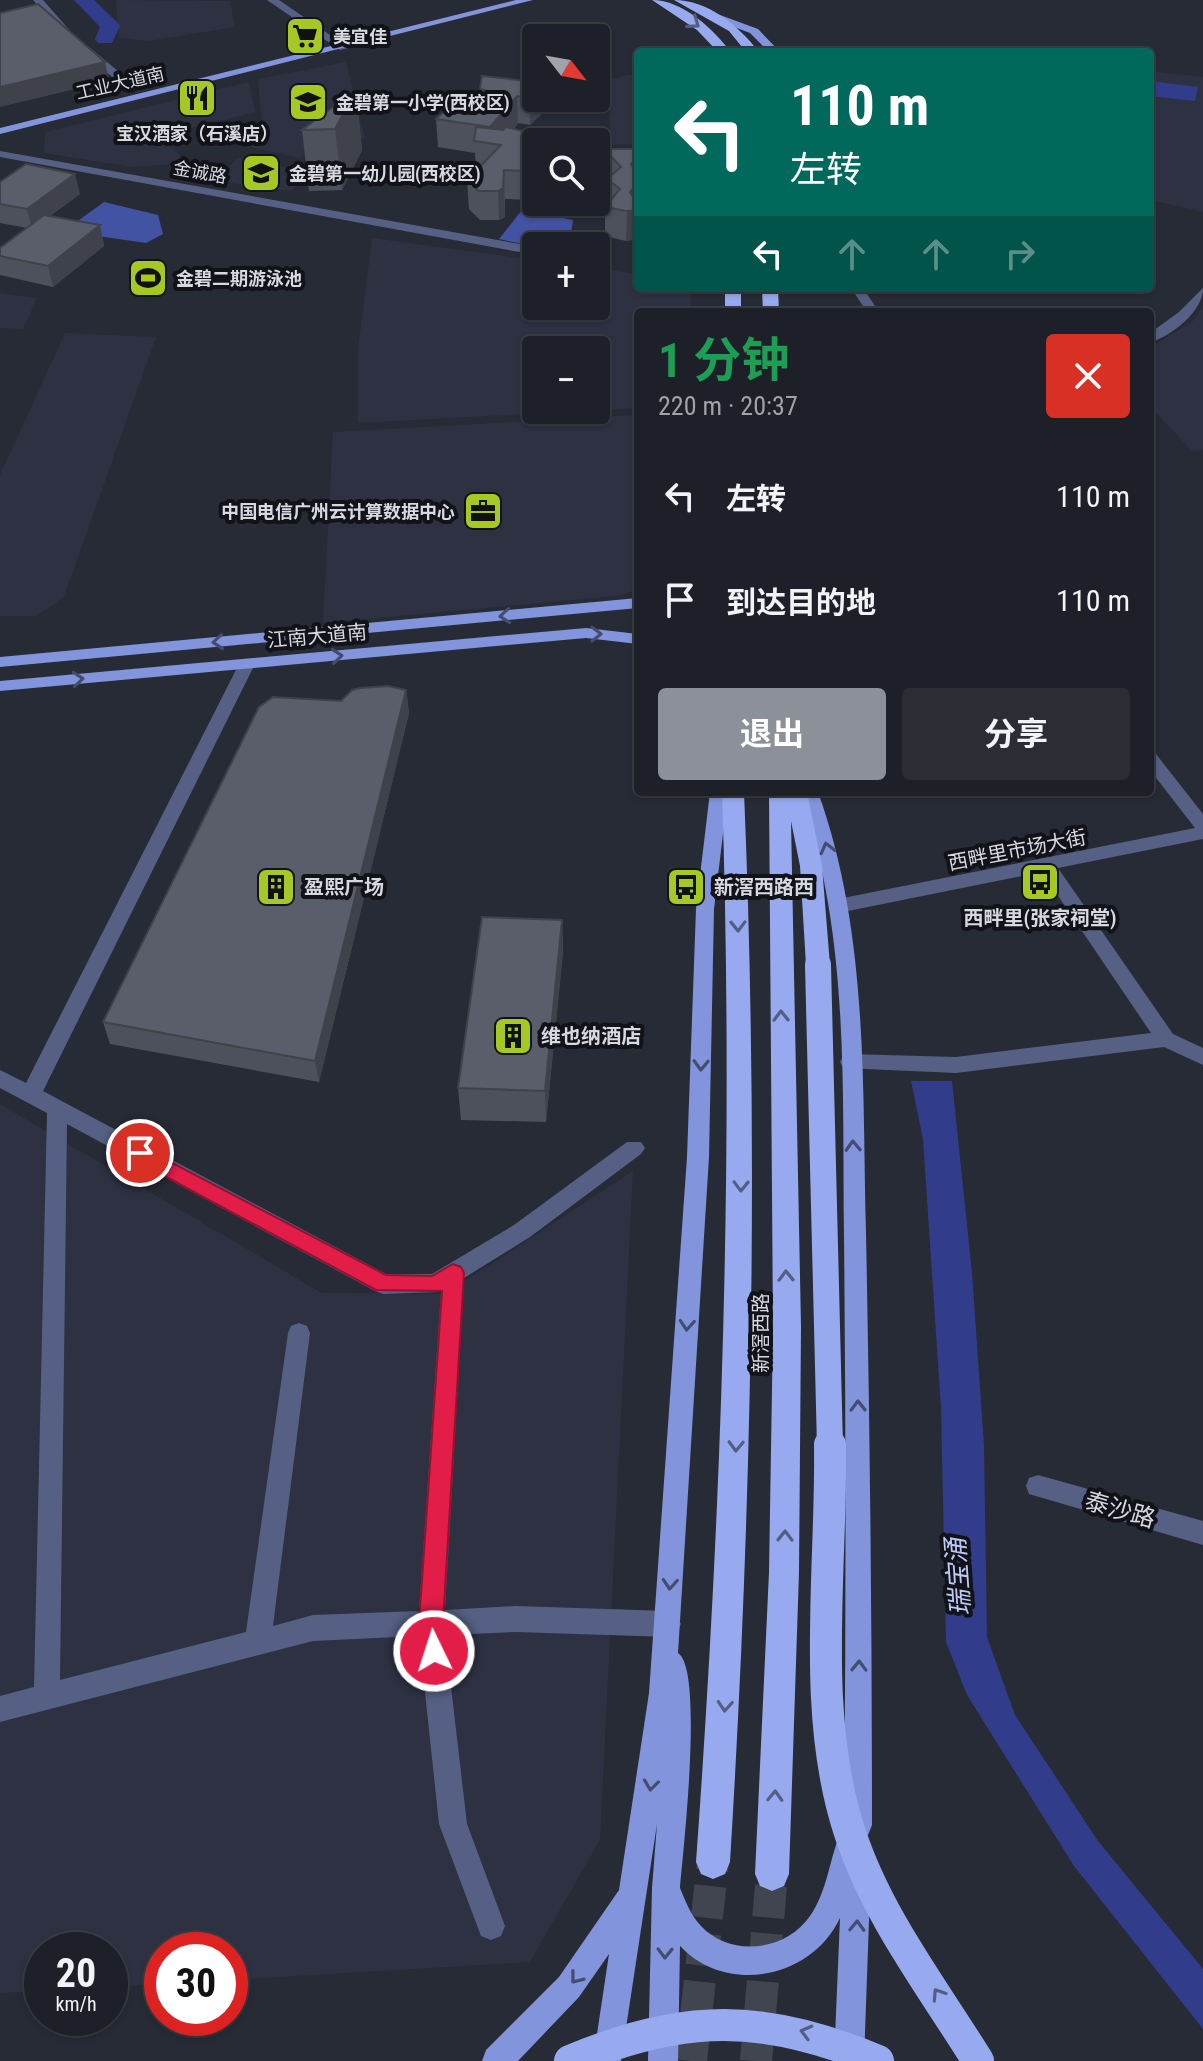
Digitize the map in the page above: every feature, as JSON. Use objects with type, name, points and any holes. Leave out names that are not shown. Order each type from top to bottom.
[{"type":"highway","points":[[658,0],[711,34],[722,48]]},
{"type":"highway","points":[[680,0],[733,28],[750,48]]},
{"type":"highway","points":[[696,0],[712,15]]},
{"type":"highway","name":"新滘西路","points":[[713,1862],[728,1667],[737,1400],[741,1169],[733,796]]},
{"type":"highway","name":"新滘西路","points":[[772,1874],[784,1572],[787,1327],[780,796]]},
{"type":"highway","points":[[797,796],[811,866],[818,965],[829,1339],[833,1761],[848,1826],[870,1877],[913,1956],[978,2061]]},
{"type":"highway","points":[[570,2061],[611,2041],[652,2029],[710,2021],[747,2022],[802,2030],[878,2061]]},
{"type":"main road","points":[[0,120],[494,0]]},
{"type":"main road","name":"工业大道南","points":[[0,131],[528,0]]},
{"type":"main road","points":[[712,15],[754,31],[771,48]]},
{"type":"main road","name":"江南大道南","points":[[0,662],[634,603]]},
{"type":"main road","name":"江南大道南","points":[[0,686],[586,633],[634,639]]},
{"type":"main road","points":[[608,2061],[650,1794],[668,1624],[698,1157],[705,909],[719,796]]},
{"type":"main road","points":[[810,796],[827,847],[838,906],[850,1062],[859,1441],[858,1817],[849,2061]]},
{"type":"main road","points":[[663,2061],[666,1888],[679,1708],[668,1624]]},
{"type":"main road","points":[[666,1888],[681,1925],[722,1956],[751,1962],[782,1959],[818,1932],[836,1896],[858,1817]]},
{"type":"main road","points":[[497,2061],[569,1987],[635,1890]]},
{"type":"main road","points":[[852,2004],[872,2061]]},
{"type":"street","points":[[38,0],[68,35],[132,88]]},
{"type":"street","points":[[272,0],[344,48]]},
{"type":"street","name":"金诚路","points":[[0,154],[522,248]]},
{"type":"street","points":[[1154,336],[1184,315],[1203,292]]},
{"type":"street","points":[[31,1094],[247,664]]},
{"type":"street","points":[[1154,763],[1203,826]]},
{"type":"street","name":"西畔里市场大街","points":[[838,906],[1048,867],[1203,833]]},
{"type":"street","points":[[1048,867],[1166,1039],[1203,1057]]},
{"type":"street","points":[[850,1062],[956,1065],[1166,1039]]},
{"type":"street","points":[[0,1078],[383,1284],[435,1284],[522,1231],[634,1148]]},
{"type":"street","points":[[47,1697],[57,1109]]},
{"type":"street","points":[[453,1273],[431,1623],[453,1824],[491,1926]]},
{"type":"street","points":[[258,1642],[299,1333]]},
{"type":"street","name":"泰沙路","points":[[1038,1486],[1203,1533]]},
{"type":"street","points":[[0,1709],[313,1628],[516,1619],[668,1624]]},
{"type":"shaded area","points":[[116,0],[230,1],[235,27],[149,41],[119,38]]},
{"type":"shaded area","name":"金碧第一小学(西校区)","points":[[346,62],[365,138],[324,144],[299,158],[228,142],[262,125],[258,79]]},
{"type":"shaded area","points":[[1154,71],[1203,77],[1203,212],[1154,201]]},
{"type":"shaded area","points":[[634,75],[634,144],[610,145],[610,80]]},
{"type":"shaded area","points":[[249,82],[255,112],[159,136],[188,163],[132,167],[44,153],[45,132]]},
{"type":"shaded area","name":"金碧第一幼儿园(西校区)","points":[[249,157],[294,170],[306,177],[291,191],[215,181],[238,158]]},
{"type":"shaded area","points":[[104,202],[158,215],[163,234],[146,243],[64,231]]},
{"type":"shaded area","points":[[522,210],[522,216],[573,220],[571,232],[522,232],[522,244],[499,239]]},
{"type":"shaded area","points":[[372,238],[522,258],[522,320],[610,320],[610,270],[634,273],[634,292],[692,292],[690,308],[634,308],[634,408],[610,410],[610,336],[522,336],[522,414],[358,423],[358,349]]},
{"type":"shaded area","points":[[0,293],[37,298],[23,329],[0,328]]},
{"type":"shaded area","points":[[1203,305],[1203,450],[1192,451],[1154,410],[1154,345],[1194,320]]},
{"type":"shaded area","points":[[65,333],[156,337],[64,597],[36,616],[0,616],[0,475]]},
{"type":"shaded area","name":"中国电信广州云计算数据中心","points":[[634,415],[634,591],[616,596],[323,623],[333,432],[522,421],[522,424],[610,424],[610,417]]},
{"type":"shaded area","points":[[0,1104],[322,1293],[445,1294],[633,1171],[600,1840],[530,1962],[248,1979],[248,1932],[144,1932],[144,1985],[128,1986],[128,1932],[24,1932],[24,1992],[0,1993]]},
{"type":"water","points":[[1154,82],[1198,87],[1195,101],[1154,96]]},
{"type":"water","name":"瑞宝涌","points":[[911,1081],[952,1081],[972,1273],[984,1446],[987,1637],[1015,1715],[1098,1841],[1203,1969],[1203,2029],[1074,1866],[967,1695],[946,1642],[941,1408],[923,1139]]},
{"type":"building","points":[[38,4],[105,62],[0,87],[0,13]]},
{"type":"building","points":[[482,76],[522,80],[522,97],[517,96],[490,127],[436,119],[452,104],[460,106],[473,94],[483,95],[488,91],[480,89]]},
{"type":"building","points":[[356,90],[335,129],[302,130]]},
{"type":"building","points":[[476,127],[503,130],[506,127],[522,131],[522,171],[504,170],[503,188],[479,191],[467,180],[501,145],[474,141]]},
{"type":"building","points":[[610,149],[634,149],[634,161],[631,164],[634,188],[630,192],[634,198],[634,210],[610,208],[610,201],[620,189],[610,181],[610,176],[621,167],[610,155]]},
{"type":"building","points":[[26,164],[75,174],[27,209],[0,204],[0,182]]},
{"type":"building","points":[[44,215],[100,225],[48,266],[0,256],[0,248]]},
{"type":"building","name":"盈熙广场","points":[[388,686],[406,690],[315,1061],[103,1022],[259,707],[273,697],[341,701],[352,690]]},
{"type":"building","name":"维也纳酒店","points":[[482,917],[562,920],[545,1091],[458,1088]]},
{"type":"waterway","points":[[83,0],[110,26],[105,39]]},
{"type":"tunnel","points":[[691,2061],[713,1862]]},
{"type":"tunnel","points":[[756,2061],[772,1874]]},
{"type":"place","name":"美宜佳","points":[[305,36]]},
{"type":"place","name":"宝汉酒家（石溪店）","points":[[197,98]]},
{"type":"place","name":"金碧第一小学(西校区)","points":[[308,102]]},
{"type":"place","name":"金碧第一幼儿园(西校区)","points":[[261,173]]},
{"type":"place","name":"金碧二期游泳池","points":[[148,278]]},
{"type":"place","name":"中国电信广州云计算数据中心","points":[[483,511]]},
{"type":"place","name":"西畔里(张家祠堂)","points":[[1040,882]]},
{"type":"place","name":"盈熙广场","points":[[276,887]]},
{"type":"place","name":"新滘西路西","points":[[686,887]]},
{"type":"place","name":"维也纳酒店","points":[[513,1036]]},
{"type":"route","points":[[140,1153],[383,1284],[435,1284],[453,1273],[431,1623],[434,1651]]}]
